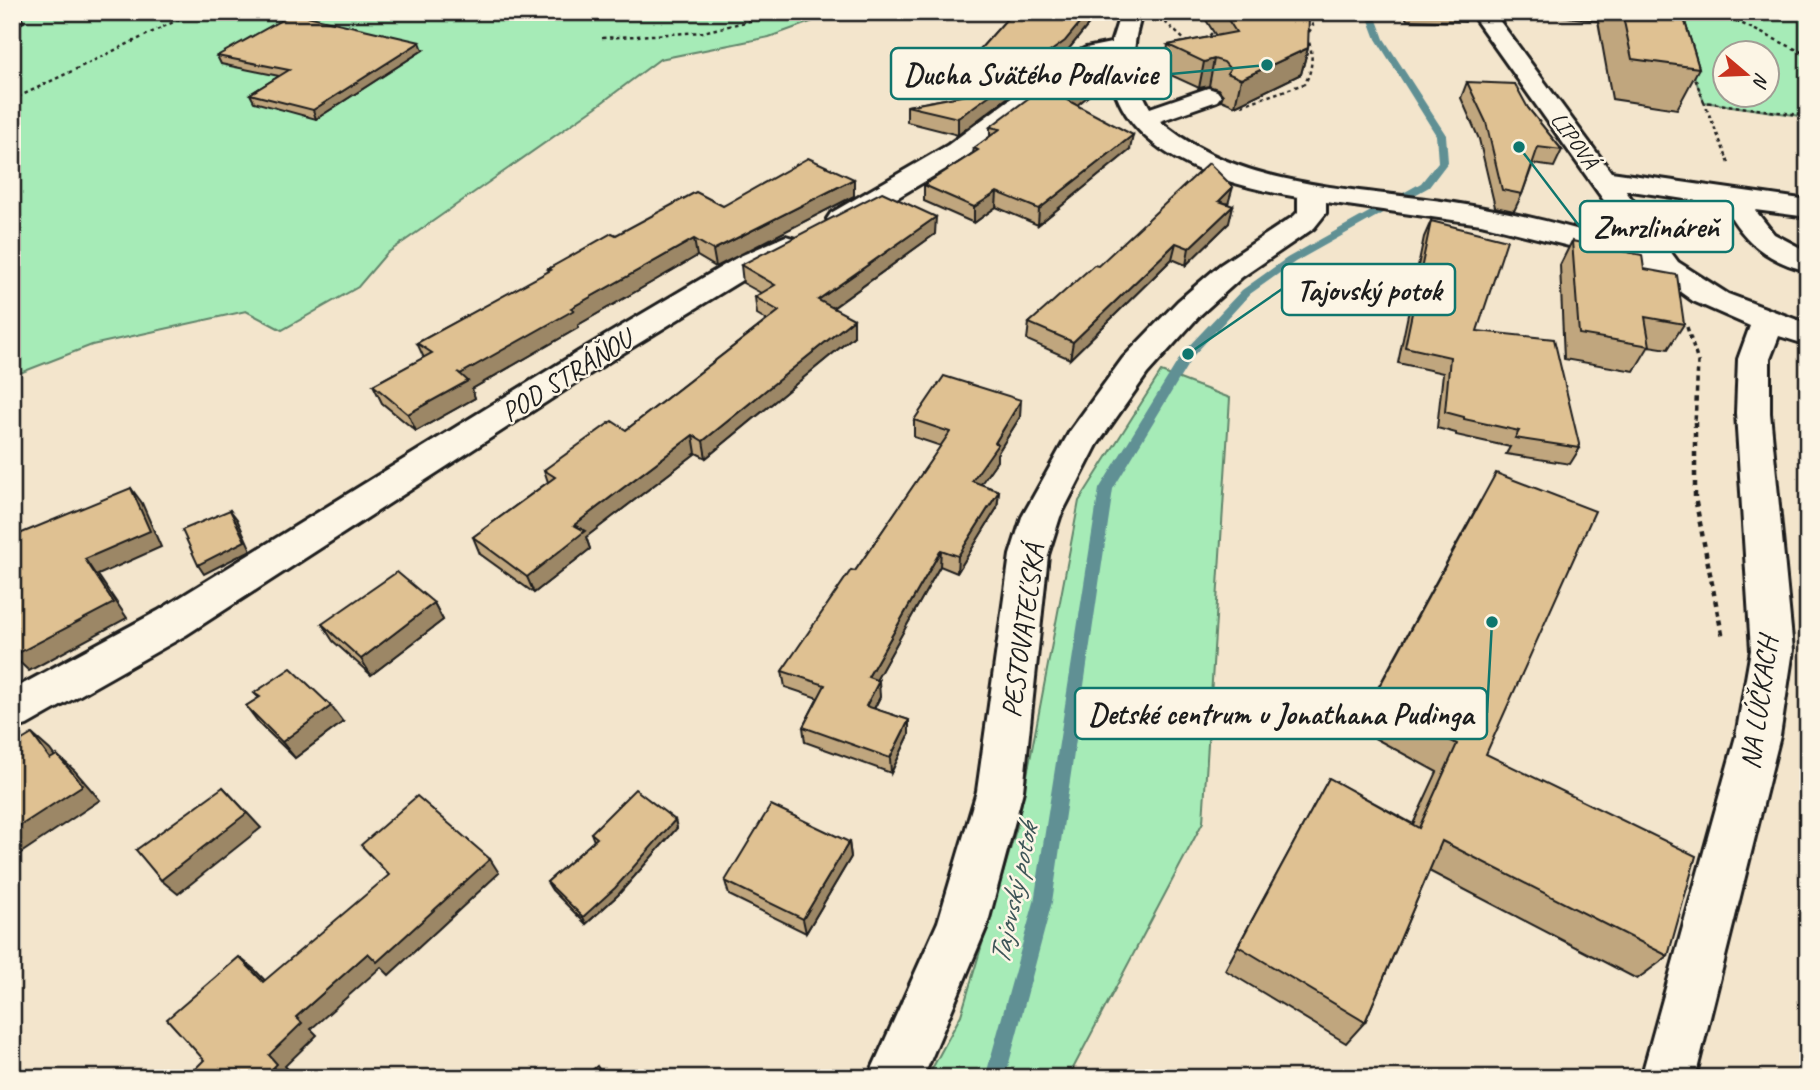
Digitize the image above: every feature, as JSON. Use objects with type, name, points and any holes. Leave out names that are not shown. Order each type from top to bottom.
[{"type":"street","points":[[1132,12],[1122,48],[1125,83],[1134,105],[1153,132],[1212,167],[1265,184],[1450,211],[1532,227],[1667,268],[1703,294],[1768,322],[1808,335]]},
{"type":"street","name":"LIPOVÁ","points":[[1481,12],[1667,268]]},
{"type":"street","name":"POD STRÁŇOU","points":[[12,712],[173,623],[593,357],[749,263],[838,220],[957,151],[1075,62],[1094,52],[1122,48]]},
{"type":"street","points":[[1513,95],[1543,97]]},
{"type":"street","points":[[1143,117],[1164,113],[1208,96]]},
{"type":"street","points":[[1604,179],[1808,209]]},
{"type":"street","name":"PESTOVATEĽSKÁ","points":[[895,1078],[962,926],[1000,791],[1029,555],[1041,517],[1082,440],[1135,366],[1189,307],[1231,271],[1304,222],[1311,213],[1312,191]]},
{"type":"street","points":[[1735,199],[1752,231],[1783,256],[1808,262]]},
{"type":"street","name":"NA LÚČKACH","points":[[1668,1078],[1758,736],[1772,650],[1753,413],[1754,359],[1768,322]]},
{"type":"path","points":[[12,100],[194,12]]},
{"type":"path","points":[[602,38],[703,32],[787,12]]},
{"type":"path","points":[[1307,38],[1313,26],[1311,12]]},
{"type":"path","points":[[1717,12],[1808,55]]},
{"type":"path","points":[[1166,23],[1175,35],[1191,46]]},
{"type":"path","points":[[1205,41],[1218,25]]},
{"type":"path","points":[[1208,96],[1234,108],[1304,84],[1310,77],[1311,45],[1307,38],[1296,36]]},
{"type":"path","points":[[1689,64],[1731,168]]},
{"type":"path","points":[[1704,102],[1808,116]]},
{"type":"path","points":[[1684,225],[1706,249]]},
{"type":"path","points":[[1683,315],[1698,362],[1695,498],[1724,646]]},
{"type":"green space","points":[[18,12],[838,12],[769,37],[660,59],[386,254],[358,287],[282,330],[246,311],[92,345],[12,376],[12,16]]},
{"type":"green space","points":[[1670,12],[1808,12],[1808,117],[1746,108],[1782,108],[1782,38],[1712,38],[1712,103],[1704,102]]},
{"type":"green space","points":[[1161,372],[1230,398],[1203,822],[1068,1078],[927,1078],[961,1015],[1018,823],[1079,501]]},
{"type":"building","points":[[1013,12],[1089,12],[1065,41],[958,118],[907,106],[966,95],[998,61],[973,57]]},
{"type":"building","points":[[1223,12],[1286,12],[1309,17],[1308,48],[1241,79],[1227,73],[1230,69],[1224,62],[1214,59],[1204,62],[1168,45],[1236,32]]},
{"type":"building","points":[[1622,12],[1682,12],[1699,68],[1632,59]]},
{"type":"building","points":[[294,13],[420,42],[313,110],[250,94],[289,70],[217,56]]},
{"type":"building","points":[[1106,69],[1067,100],[1133,135],[1039,209],[997,192],[974,207],[924,185],[978,150],[974,148],[1000,129],[990,127],[1054,79]]},
{"type":"building","points":[[1467,82],[1515,84],[1528,108],[1562,150],[1538,147],[1522,194],[1502,190],[1486,122]]},
{"type":"building","points":[[808,158],[854,179],[713,250],[694,239],[460,374],[468,381],[408,414],[373,385],[432,353],[417,343],[551,270],[548,269],[612,233],[616,235],[696,192],[723,206]]},
{"type":"building","points":[[1209,163],[1233,187],[1219,201],[1233,206],[1189,248],[1176,243],[1073,342],[1029,323],[1094,265],[1098,266]]},
{"type":"building","points":[[882,192],[936,217],[818,300],[854,319],[703,441],[693,435],[574,525],[585,531],[527,577],[473,537],[555,477],[544,470],[612,421],[626,430],[779,311],[755,297],[775,285],[741,265]]},
{"type":"building","points":[[1431,221],[1507,240],[1477,331],[1554,339],[1580,448],[1515,438],[1519,431],[1445,412],[1450,357],[1405,347]]},
{"type":"building","points":[[1572,241],[1642,255],[1644,269],[1677,275],[1684,324],[1645,317],[1650,346],[1579,334]]},
{"type":"building","points":[[944,376],[1021,400],[995,443],[998,444],[972,481],[999,491],[958,556],[941,550],[868,677],[879,681],[866,706],[909,720],[890,758],[803,727],[825,685],[782,671],[851,570],[855,571],[950,432],[914,420]]},
{"type":"building","points":[[1496,473],[1595,511],[1486,754],[1696,856],[1668,956],[1442,841],[1365,1022],[1238,946],[1329,778],[1419,828],[1457,744],[1372,700]]},
{"type":"building","points":[[131,488],[150,531],[85,559],[114,603],[13,656],[12,537]]},
{"type":"building","points":[[230,510],[245,541],[198,565],[182,530]]},
{"type":"building","points":[[397,572],[434,603],[361,659],[322,624]]},
{"type":"building","points":[[291,668],[331,706],[282,742],[246,706],[260,697],[254,693]]},
{"type":"building","points":[[32,734],[50,759],[57,755],[83,785],[12,831],[12,746]]},
{"type":"building","points":[[223,787],[247,813],[161,880],[136,850]]},
{"type":"building","points":[[635,789],[675,820],[615,888],[583,917],[547,882],[597,838],[591,833]]},
{"type":"building","points":[[417,796],[490,859],[377,962],[368,953],[296,1017],[302,1023],[269,1055],[277,1064],[263,1078],[186,1078],[204,1060],[167,1019],[239,957],[263,982],[389,875],[361,845]]},
{"type":"building","points":[[771,805],[849,842],[803,919],[725,881]]},
{"type":"building","points":[[597,1066],[605,1078],[583,1078]]},
{"type":"waterway","name":"Tajovský potok","points":[[995,1078],[1043,902],[1106,489],[1188,354],[1246,292],[1291,260],[1425,185],[1443,162],[1441,135],[1380,39],[1370,12]]},
{"type":"place","name":"Ducha Svätého Podlavice","points":[[1267,65]]},
{"type":"place","name":"Zmrzlináreň","points":[[1519,147]]},
{"type":"place","name":"Tajovský potok","points":[[1188,354]]},
{"type":"place","name":"Detské centrum u Jonathana Pudinga","points":[[1492,622]]}]
